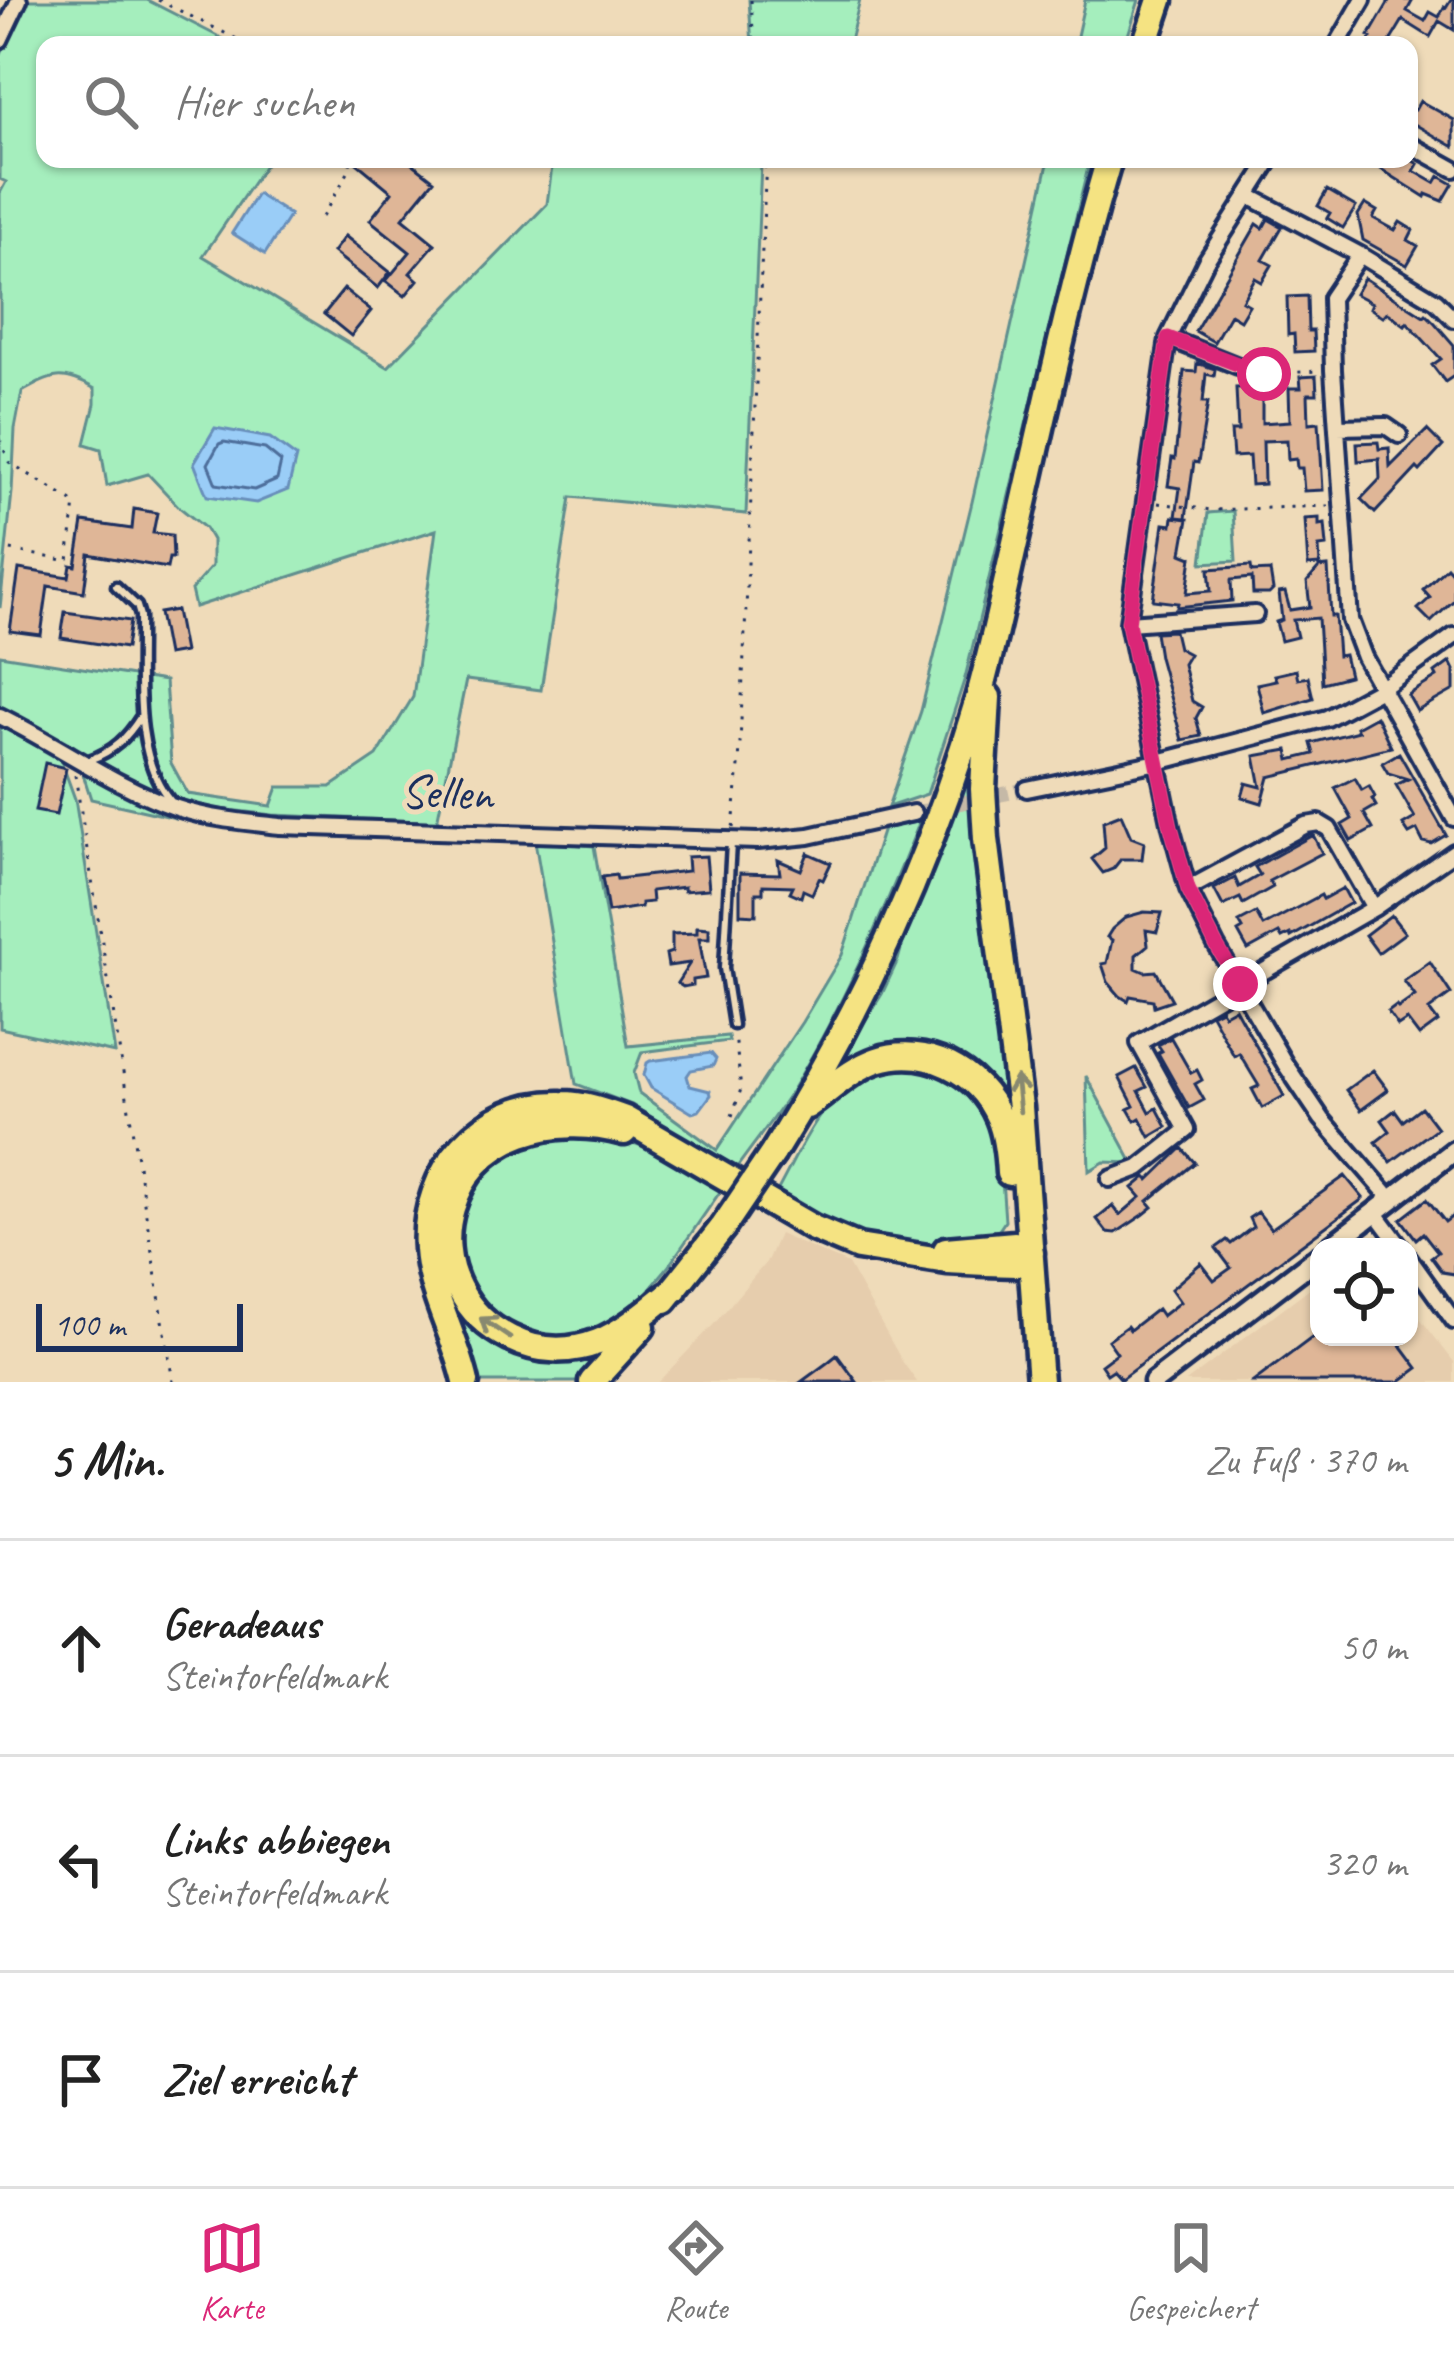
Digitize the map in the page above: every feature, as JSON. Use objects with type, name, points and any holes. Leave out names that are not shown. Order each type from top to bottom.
[{"type":"highway","points":[[1148,36],[1160,0]]},
{"type":"highway","points":[[592,1382],[674,1290],[773,1154],[868,987],[900,918],[950,787],[992,646],[1107,168]]},
{"type":"highway","points":[[992,646],[984,767],[986,838],[1016,1066],[1028,1382]]},
{"type":"highway","points":[[800,1111],[856,1070],[880,1059],[907,1055],[929,1058],[964,1073],[988,1097],[1004,1131],[1040,1382]]},
{"type":"highway","points":[[466,1382],[426,1246],[432,1198],[458,1150],[493,1121],[523,1108],[553,1104],[608,1112],[831,1236],[879,1252],[1021,1253]]},
{"type":"highway","points":[[674,1290],[596,1343],[553,1350],[530,1346],[498,1332],[473,1311],[454,1279],[447,1234],[457,1194],[472,1168],[519,1134],[552,1125],[589,1125],[677,1150]]},
{"type":"main road","points":[[1342,1238],[1454,1151]]},
{"type":"main road","points":[[1154,1380],[1310,1263]]},
{"type":"street","points":[[0,40],[19,0]]},
{"type":"street","points":[[1342,36],[1363,0]]},
{"type":"street","points":[[1418,149],[1454,169]]},
{"type":"street","points":[[1265,168],[1206,261],[1168,338],[1128,623],[1188,889],[1285,1064],[1383,1206],[1397,1238]]},
{"type":"street","points":[[1249,196],[1360,255],[1436,301],[1454,319]]},
{"type":"street","points":[[1360,255],[1331,298],[1350,620],[1356,640],[1454,818]]},
{"type":"street","points":[[1168,338],[1238,366]]},
{"type":"street","points":[[1337,428],[1386,426],[1399,435]]},
{"type":"street","points":[[1128,623],[1255,614]]},
{"type":"street","points":[[1027,789],[1307,724],[1382,689],[1454,636]]},
{"type":"street","name":"Sellen","points":[[0,716],[176,807],[280,826],[731,841],[796,838],[913,813]]},
{"type":"street","points":[[1188,889],[1306,825],[1319,823],[1329,829],[1374,908]]},
{"type":"street","points":[[1110,1179],[1139,1168],[1186,1130],[1139,1043],[1374,908],[1454,852]]},
{"type":"street","points":[[1418,1271],[1454,1321]]},
{"type":"lane","points":[[116,586],[137,606],[140,616],[147,751],[154,778],[176,807]]},
{"type":"lane","points":[[78,759],[117,747],[143,712]]},
{"type":"lane","points":[[731,841],[724,968],[734,1025]]},
{"type":"path","points":[[158,0],[230,36]]},
{"type":"path","points":[[751,0],[753,36]]},
{"type":"path","points":[[322,217],[350,168]]},
{"type":"path","points":[[731,841],[740,766],[766,168]]},
{"type":"path","points":[[1238,366],[1264,374],[1333,370]]},
{"type":"path","points":[[0,439],[9,462],[75,503],[68,561],[0,548]]},
{"type":"path","points":[[1144,501],[1211,510],[1342,505]]},
{"type":"path","points":[[78,759],[173,1382]]},
{"type":"path","points":[[732,1116],[741,1090],[734,1025]]},
{"type":"shaded area","points":[[779,1234],[848,1264],[917,1382],[658,1382],[767,1261]]},
{"type":"shaded area","points":[[1310,1288],[1310,1346],[1418,1346],[1418,1316],[1454,1362],[1454,1382],[1186,1382]]},
{"type":"green space","points":[[25,0],[147,0],[217,36],[36,36],[36,168],[263,168],[203,256],[388,367],[547,204],[552,168],[761,168],[746,514],[571,497],[541,690],[466,680],[437,822],[273,815],[183,805],[176,818],[91,799],[74,746],[0,708],[0,655],[165,681],[171,763],[188,794],[271,806],[278,787],[331,787],[377,756],[413,697],[436,530],[195,607],[191,590],[212,566],[212,540],[205,528],[148,474],[107,486],[101,449],[85,444],[95,389],[58,377],[22,392],[0,608],[0,193],[6,182],[0,179],[0,56]]},
{"type":"green space","points":[[749,0],[860,0],[851,36],[751,36]]},
{"type":"green space","points":[[1085,0],[1139,0],[1128,36],[1077,36]]},
{"type":"green space","points":[[1047,168],[1088,168],[965,678],[927,794],[888,807],[921,711]]},
{"type":"green space","points":[[1233,511],[1236,561],[1202,563],[1208,513]]},
{"type":"green space","points":[[0,720],[58,752],[75,799],[115,1053],[0,1028]]},
{"type":"green space","points":[[978,730],[1015,1157],[948,1058],[832,1074],[898,960]]},
{"type":"green space","points":[[920,821],[827,1029],[789,1095],[735,1170],[632,1105],[576,1084],[535,841],[594,846],[628,1046],[728,1036],[729,1041],[642,1052],[634,1073],[639,1093],[717,1150],[842,955],[883,829]]},
{"type":"green space","points":[[933,1066],[983,1102],[1000,1151],[1005,1221],[995,1236],[934,1246],[873,1242],[834,1229],[775,1195],[814,1123],[841,1091],[881,1067]]},
{"type":"green space","points":[[1086,1076],[1133,1163],[1104,1162],[1089,1171]]},
{"type":"green space","points":[[574,1110],[610,1121],[530,1123],[503,1134],[473,1157],[453,1186],[443,1219],[442,1253],[450,1286],[468,1315],[495,1339],[541,1355],[611,1345],[577,1382],[473,1382],[435,1258],[436,1214],[443,1193],[465,1155],[499,1127],[532,1114]]},
{"type":"green space","points":[[608,1134],[665,1154],[724,1186],[668,1267],[612,1325],[585,1337],[546,1341],[498,1323],[462,1278],[455,1228],[483,1167],[531,1137]]},
{"type":"water","points":[[257,194],[290,215],[265,254],[232,233]]},
{"type":"water","points":[[215,428],[270,438],[296,457],[288,490],[256,503],[207,496],[194,463]]},
{"type":"water","points":[[711,1053],[716,1059],[713,1066],[691,1070],[687,1076],[690,1086],[710,1091],[699,1111],[692,1113],[651,1088],[644,1075],[650,1061]]},
{"type":"building","points":[[1390,0],[1413,0],[1407,11],[1425,21],[1430,12],[1439,17],[1454,0],[1454,30],[1439,21],[1430,37],[1403,20],[1393,36],[1369,36]]},
{"type":"building","points":[[1420,101],[1454,120],[1454,147],[1418,126]]},
{"type":"building","points":[[363,168],[419,168],[434,180],[403,218],[435,244],[410,273],[418,280],[405,296],[386,281],[410,252],[370,220],[392,192]]},
{"type":"building","points":[[1379,168],[1416,168],[1435,183],[1439,176],[1453,184],[1443,201],[1425,197]]},
{"type":"building","points":[[1327,190],[1356,207],[1343,228],[1318,206]]},
{"type":"building","points":[[1365,204],[1377,211],[1373,218],[1395,230],[1400,222],[1413,230],[1408,240],[1418,246],[1407,265],[1363,240],[1358,215]]},
{"type":"building","points":[[1268,219],[1282,227],[1263,260],[1272,265],[1262,282],[1255,278],[1242,301],[1249,305],[1240,320],[1230,314],[1214,342],[1195,331],[1257,224],[1263,228]]},
{"type":"building","points":[[345,236],[390,272],[378,288],[333,252]]},
{"type":"building","points":[[1364,278],[1435,323],[1454,345],[1454,376],[1445,382],[1432,365],[1441,359],[1407,322],[1387,312],[1383,317],[1370,308],[1372,303],[1355,294]]},
{"type":"building","points":[[344,289],[371,311],[351,336],[324,314]]},
{"type":"building","points":[[1307,296],[1314,351],[1295,352],[1294,334],[1288,335],[1287,297]]},
{"type":"building","points":[[1197,363],[1215,369],[1214,376],[1206,374],[1203,402],[1208,402],[1186,518],[1176,517],[1180,488],[1168,486],[1184,371],[1196,372]]},
{"type":"building","points":[[1316,376],[1317,394],[1308,394],[1309,423],[1319,422],[1323,490],[1304,491],[1302,468],[1297,468],[1296,459],[1288,460],[1287,440],[1263,441],[1264,484],[1251,485],[1249,456],[1233,457],[1231,431],[1238,431],[1236,388],[1259,387],[1262,423],[1290,421],[1289,388],[1301,388],[1300,377]]},
{"type":"building","points":[[1427,430],[1443,446],[1375,513],[1361,499],[1380,479],[1379,459],[1358,461],[1357,443],[1378,442],[1379,449],[1389,448],[1390,467]]},
{"type":"building","points":[[134,509],[157,513],[153,533],[172,535],[173,558],[167,568],[89,554],[84,592],[48,586],[41,635],[10,631],[19,569],[69,577],[71,565],[76,566],[83,522],[132,529]]},
{"type":"building","points":[[1173,517],[1188,519],[1182,553],[1192,557],[1187,593],[1211,591],[1209,569],[1251,566],[1252,572],[1270,571],[1273,590],[1253,594],[1252,578],[1231,580],[1232,601],[1177,607],[1178,603],[1153,600],[1164,524],[1172,525]]},
{"type":"building","points":[[1319,518],[1319,525],[1325,524],[1327,546],[1319,547],[1320,565],[1308,566],[1305,519]]},
{"type":"building","points":[[1328,567],[1338,656],[1344,655],[1349,676],[1322,683],[1318,618],[1293,620],[1297,637],[1281,641],[1276,622],[1282,620],[1279,593],[1285,592],[1290,610],[1310,607],[1307,582],[1319,568]]},
{"type":"building","points":[[1447,567],[1454,575],[1454,600],[1431,622],[1418,609],[1430,598],[1423,590]]},
{"type":"building","points":[[176,610],[184,652],[167,655],[159,613]]},
{"type":"building","points":[[65,612],[130,621],[126,648],[61,638]]},
{"type":"building","points":[[1174,631],[1178,648],[1189,654],[1183,664],[1192,701],[1202,707],[1196,718],[1201,736],[1182,740],[1155,632]]},
{"type":"building","points":[[1450,662],[1454,690],[1417,711],[1408,695],[1437,677],[1435,673]]},
{"type":"building","points":[[1296,670],[1298,679],[1308,677],[1313,698],[1264,713],[1257,684]]},
{"type":"building","points":[[1376,716],[1391,747],[1269,777],[1262,803],[1242,797],[1246,783],[1261,787],[1255,756],[1288,750],[1290,760],[1314,754],[1311,743],[1358,731],[1356,727]]},
{"type":"building","points":[[1399,753],[1446,835],[1431,844],[1423,842],[1417,830],[1409,834],[1403,825],[1415,818],[1396,785],[1408,779],[1388,773],[1382,763]]},
{"type":"building","points":[[45,763],[66,768],[56,815],[35,811]]},
{"type":"building","points":[[1355,778],[1362,790],[1369,786],[1376,806],[1364,813],[1373,829],[1351,841],[1342,825],[1352,819],[1335,788]]},
{"type":"building","points":[[1121,814],[1131,837],[1144,842],[1142,859],[1121,859],[1103,873],[1092,859],[1105,848],[1103,821]]},
{"type":"building","points":[[1313,835],[1322,853],[1269,881],[1273,887],[1243,904],[1240,898],[1223,906],[1214,889],[1235,878],[1239,887],[1260,875],[1255,867]]},
{"type":"building","points":[[808,853],[831,863],[812,894],[803,890],[801,897],[790,892],[793,886],[763,885],[763,893],[756,893],[756,915],[740,914],[740,873],[780,874],[778,860],[801,870]]},
{"type":"building","points":[[706,856],[709,889],[651,891],[652,902],[608,912],[602,877],[688,871],[687,857]]},
{"type":"building","points":[[1343,888],[1351,903],[1291,937],[1282,938],[1279,933],[1248,950],[1238,932],[1243,929],[1239,922],[1256,913],[1263,926]]},
{"type":"building","points":[[1162,913],[1157,932],[1146,930],[1148,945],[1136,955],[1136,968],[1156,971],[1172,1000],[1154,1006],[1153,1000],[1130,996],[1128,1001],[1120,996],[1102,964],[1107,963],[1112,940],[1107,937],[1112,929],[1126,917]]},
{"type":"building","points":[[1391,915],[1405,933],[1378,953],[1365,935]]},
{"type":"building","points":[[697,927],[709,928],[709,938],[699,938],[706,978],[683,987],[677,983],[690,963],[668,966],[666,954],[672,952],[672,934],[697,933]]},
{"type":"building","points":[[1430,962],[1451,994],[1429,1010],[1438,1022],[1419,1036],[1407,1020],[1398,1026],[1388,1012],[1415,996],[1404,981]]},
{"type":"building","points":[[1235,1008],[1284,1096],[1262,1108],[1252,1089],[1259,1086],[1239,1053],[1234,1056],[1211,1014]]},
{"type":"building","points":[[1171,1038],[1191,1073],[1197,1070],[1202,1080],[1195,1084],[1204,1100],[1189,1108],[1158,1053],[1162,1051],[1158,1045]]},
{"type":"building","points":[[1136,1068],[1147,1087],[1139,1091],[1150,1112],[1157,1108],[1167,1127],[1150,1137],[1140,1118],[1135,1121],[1128,1109],[1134,1106],[1119,1077]]},
{"type":"building","points":[[1373,1070],[1388,1090],[1361,1110],[1346,1090]]},
{"type":"building","points":[[1421,1107],[1437,1128],[1391,1162],[1376,1142],[1390,1131],[1382,1120],[1395,1110],[1403,1121]]},
{"type":"building","points":[[1182,1148],[1195,1163],[1148,1201],[1153,1207],[1143,1215],[1116,1233],[1107,1232],[1097,1219],[1113,1206],[1120,1215],[1141,1197],[1133,1188],[1146,1177],[1149,1180]]},
{"type":"building","points":[[1345,1176],[1363,1198],[1121,1379],[1113,1370],[1107,1374],[1101,1365],[1117,1353],[1108,1340],[1157,1309],[1162,1316],[1180,1302],[1171,1289],[1201,1263],[1214,1280],[1231,1268],[1216,1248],[1227,1240],[1231,1244],[1253,1227],[1249,1218],[1258,1212],[1271,1229]]},
{"type":"building","points":[[1427,1199],[1445,1222],[1454,1215],[1454,1274],[1442,1272],[1431,1257],[1438,1252],[1423,1233],[1415,1238],[1401,1219]]},
{"type":"building","points":[[1310,1339],[1310,1346],[1402,1346],[1418,1368],[1399,1382],[1253,1382]]},
{"type":"building","points":[[837,1355],[857,1382],[801,1382],[827,1363]]},
{"type":"tunnel","points":[[913,813],[1027,789]]},
{"type":"route","points":[[1240,984],[1188,889],[1128,623],[1168,338],[1264,374]]}]
